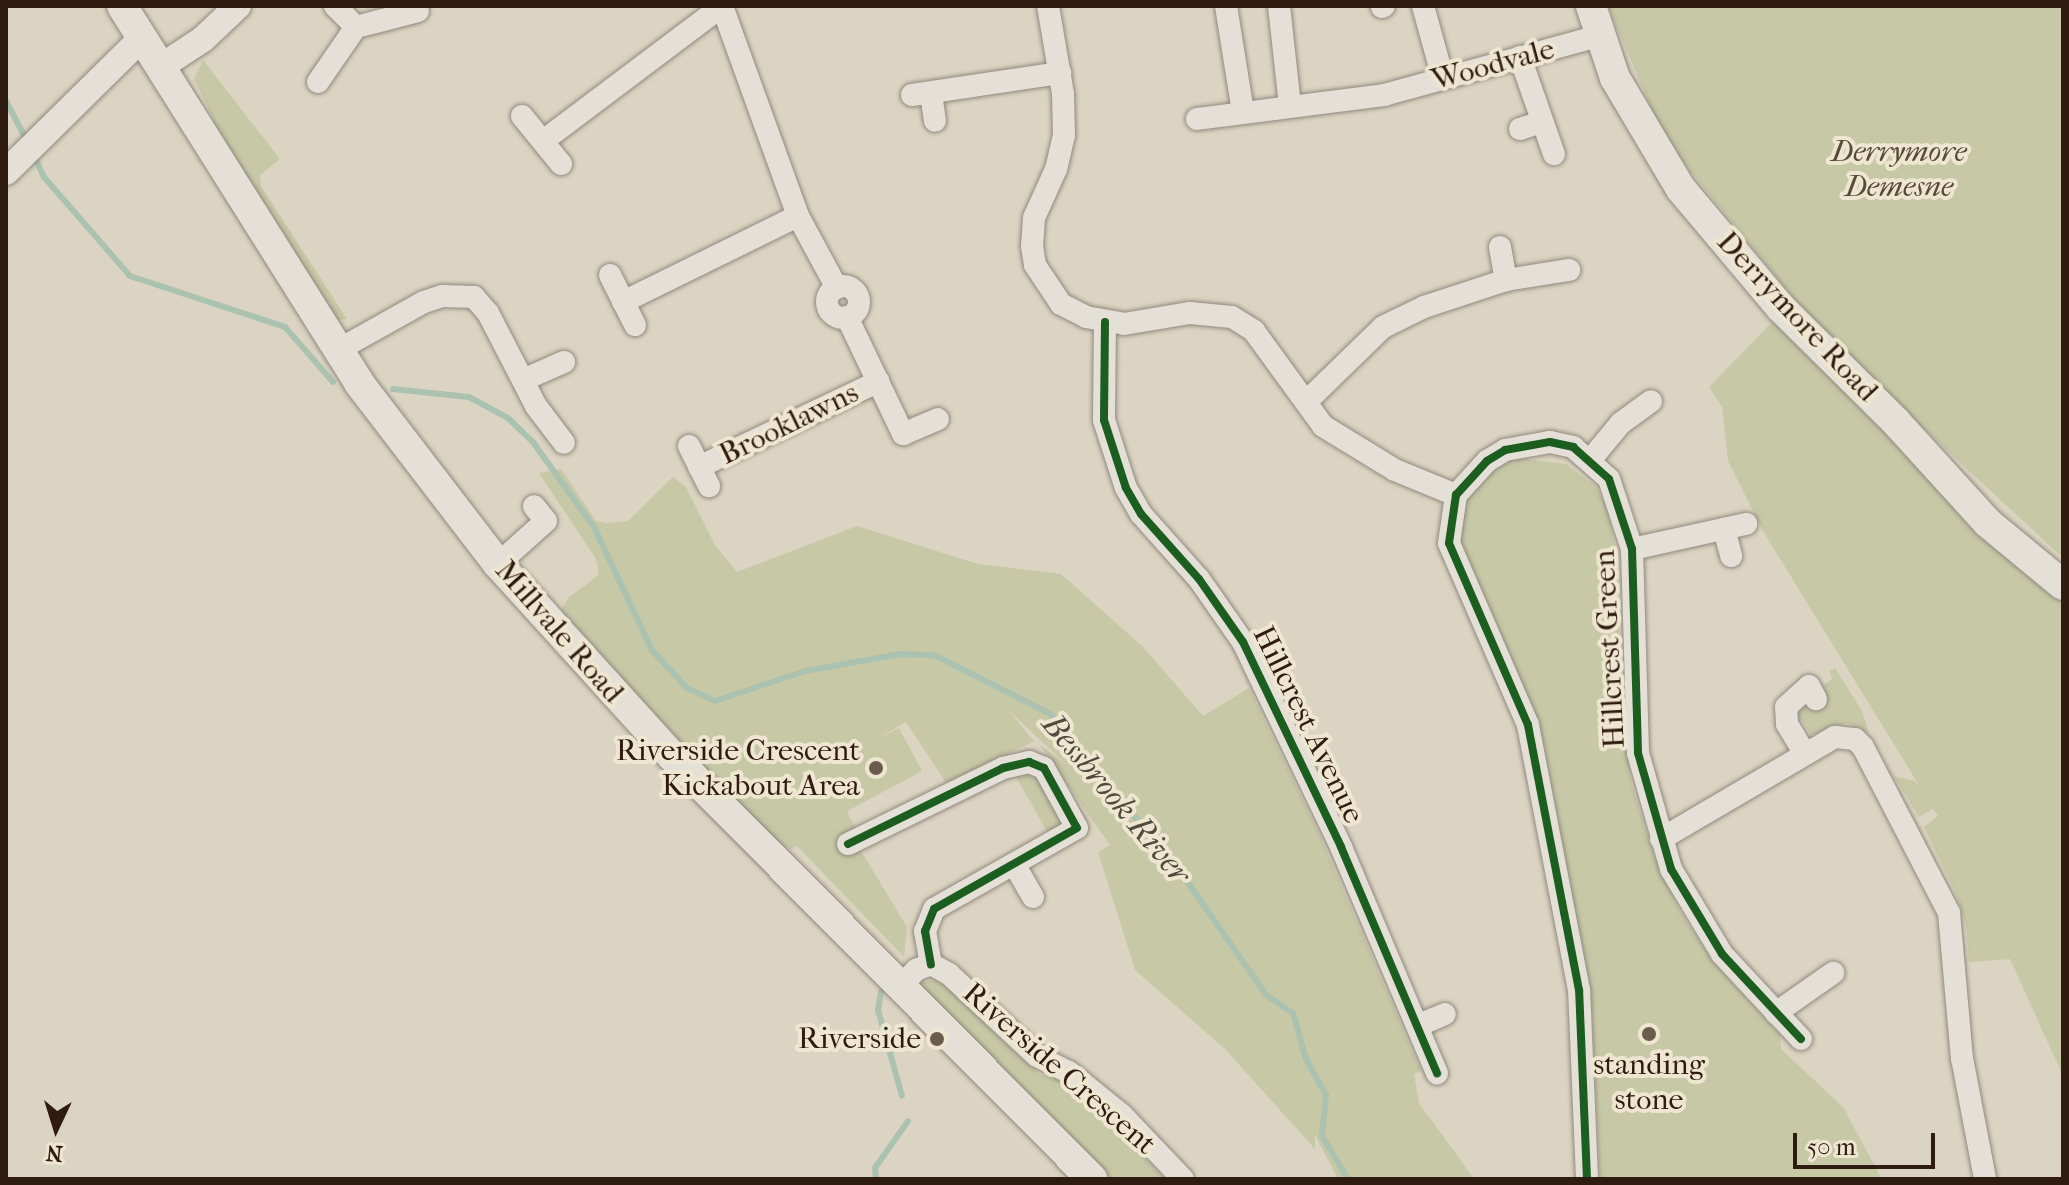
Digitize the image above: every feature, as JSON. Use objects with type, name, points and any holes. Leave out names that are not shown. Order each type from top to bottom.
[{"type":"main road","name":"Millvale Road","points":[[122,6],[338,350],[498,564],[671,755],[1092,1179]]},
{"type":"main road","name":"Derrymore Road","points":[[1591,6],[1615,78],[1655,153],[1747,269],[1988,523],[2063,585]]},
{"type":"street","points":[[162,66],[203,39],[238,6]]},
{"type":"street","points":[[335,6],[356,27]]},
{"type":"street","points":[[543,141],[722,6],[798,216],[623,302]]},
{"type":"street","points":[[1048,6],[1060,73],[1064,135],[1056,169],[1034,218],[1035,265],[1061,304],[1105,322],[1124,324],[1190,313],[1232,317],[1254,331],[1323,426],[1344,442],[1456,495]]},
{"type":"street","points":[[1226,6],[1243,112]]},
{"type":"street","points":[[1279,6],[1290,106]]},
{"type":"street","points":[[1423,6],[1443,78]]},
{"type":"street","points":[[318,82],[356,27],[418,11]]},
{"type":"street","name":"Woodvale","points":[[1197,119],[1384,95],[1602,35]]},
{"type":"street","points":[[8,170],[143,37]]},
{"type":"street","points":[[1520,57],[1554,154]]},
{"type":"street","points":[[935,121],[922,94],[1060,73]]},
{"type":"street","points":[[522,116],[561,164]]},
{"type":"street","points":[[1520,129],[1542,122]]},
{"type":"street","name":"Brooklawns","points":[[798,216],[837,288],[828,300],[829,310],[847,317],[903,434],[938,419]]},
{"type":"street","points":[[1500,247],[1506,280]]},
{"type":"street","points":[[1306,402],[1383,327],[1424,307],[1506,280],[1569,270]]},
{"type":"street","points":[[610,275],[635,325]]},
{"type":"street","points":[[338,350],[424,302],[462,295],[474,297],[488,313],[523,380],[564,443]]},
{"type":"street","name":"Hillcrest Avenue","points":[[1105,322],[1103,407],[1126,488],[1141,514],[1206,587],[1244,643],[1419,1025],[1437,1073]]},
{"type":"street","points":[[523,380],[564,362]]},
{"type":"street","name":"Brooklawns","points":[[689,446],[704,476],[879,381]]},
{"type":"street","points":[[1587,1179],[1584,1026],[1571,942],[1528,725],[1449,543],[1456,495],[1487,461],[1528,443],[1573,447],[1592,458],[1621,423],[1651,401]]},
{"type":"street","name":"Hillcrest Green","points":[[1592,458],[1609,479],[1632,549],[1636,738],[1661,839],[1676,880],[1705,929],[1801,1039]]},
{"type":"street","points":[[498,564],[546,521],[534,506]]},
{"type":"street","points":[[1632,549],[1735,527],[1731,556]]},
{"type":"street","points":[[1805,754],[1787,724],[1786,707],[1809,686],[1816,699]]},
{"type":"street","points":[[1661,839],[1835,737],[1855,739],[1863,747],[1949,913],[1962,1058],[1985,1179]]},
{"type":"street","name":"Riverside Crescent","points":[[848,844],[1003,768],[1029,762],[1044,768],[1077,828],[928,916],[925,950],[931,964],[949,974],[1037,1056],[1069,1072],[1122,1115],[1183,1179]]},
{"type":"street","points":[[1014,864],[1033,897]]},
{"type":"street","name":"Riverside Crescent","points":[[901,986],[916,970],[931,964]]},
{"type":"street","points":[[1776,1013],[1833,973]]},
{"type":"street","points":[[1419,1025],[1445,1014]]},
{"type":"green space","name":"Derrymore Demesne","points":[[1608,6],[2063,6],[2063,558],[1829,341],[1679,157],[1652,110]]},
{"type":"green space","points":[[203,60],[280,159],[260,175],[261,186],[347,319],[338,320],[328,308],[210,123],[214,120],[194,79]]},
{"type":"green space","points":[[1775,319],[2063,576],[2063,1076],[2010,959],[1969,962],[1966,925],[1956,894],[1924,827],[1938,816],[1933,809],[1919,817],[1894,776],[1915,781],[1922,790],[1763,531],[1728,461],[1722,407],[1709,387]]},
{"type":"green space","points":[[1519,458],[1566,464],[1596,487],[1606,507],[1617,554],[1621,700],[1631,782],[1654,856],[1678,908],[1711,959],[1780,1035],[1781,1049],[1843,1107],[1882,1179],[1600,1179],[1592,1012],[1553,805],[1460,552],[1462,512],[1470,491],[1490,469]]},
{"type":"green space","points":[[561,469],[596,521],[606,523],[628,521],[673,477],[686,487],[715,545],[737,572],[857,526],[978,564],[1061,574],[1142,646],[1203,716],[1249,688],[1317,829],[1421,1071],[1414,1074],[1419,1103],[1474,1179],[1338,1179],[1315,1135],[1315,1149],[1225,1049],[1135,970],[1098,852],[1110,845],[1039,744],[1067,765],[1009,711],[1034,741],[947,784],[906,722],[872,742],[899,728],[922,771],[847,812],[855,827],[837,838],[849,855],[861,851],[907,927],[904,957],[797,846],[791,849],[778,843],[662,729],[564,622],[561,610],[569,597],[599,575],[596,559],[539,473]]},
{"type":"green space","points":[[1835,668],[1862,711],[1869,733],[1847,723],[1811,735],[1802,720],[1797,722],[1800,702],[1826,696],[1821,687],[1832,679],[1829,671]]},
{"type":"green space","points":[[1024,772],[1039,778],[1065,824],[1050,837],[1014,773]]},
{"type":"green space","points":[[935,980],[959,994],[1040,1075],[1055,1076],[1094,1105],[1165,1179],[1111,1179],[922,991],[922,982]]},
{"type":"waterway","name":"Bessbrook River","points":[[6,101],[27,141]]},
{"type":"waterway","name":"Bessbrook River","points":[[34,155],[44,177],[130,276],[285,327],[333,382]]},
{"type":"waterway","name":"Bessbrook River","points":[[393,389],[469,397],[508,418],[533,442],[595,529],[652,650],[687,688],[715,701],[805,671],[900,654],[934,655],[1049,713],[1182,874],[1266,995],[1293,1013],[1306,1059],[1326,1095],[1322,1136],[1348,1179]]},
{"type":"waterway","points":[[881,992],[878,1010],[902,1096]]},
{"type":"waterway","points":[[876,1179],[875,1168],[908,1121]]},
{"type":"cycle path","points":[[1105,322],[1104,420],[1126,488],[1141,514],[1199,579],[1243,642],[1341,847],[1437,1073]]},
{"type":"cycle path","points":[[1587,1179],[1579,990],[1528,725],[1449,543],[1456,495],[1487,461],[1505,450],[1550,442],[1573,447],[1609,479],[1632,549],[1638,753],[1671,869],[1722,954],[1801,1039]]},
{"type":"cycle path","points":[[848,844],[1003,768],[1029,762],[1044,768],[1077,828],[934,909],[925,931],[931,964]]},
{"type":"place","name":"Riverside Crescent Kickabout Area","points":[[876,768]]},
{"type":"place","name":"standing stone","points":[[1649,1034]]},
{"type":"place","name":"Riverside","points":[[937,1039]]}]
